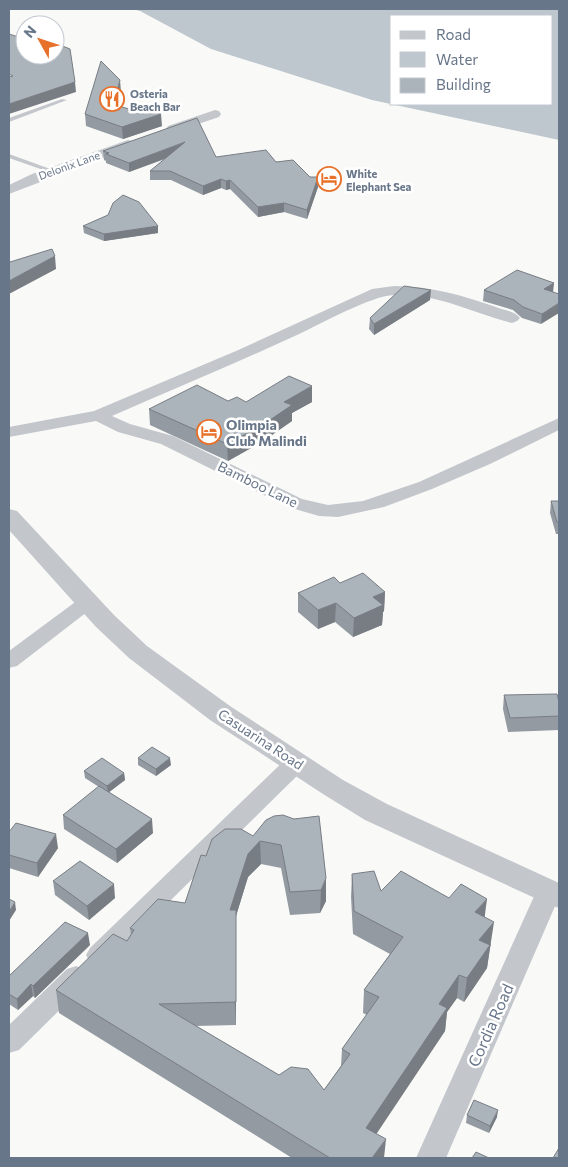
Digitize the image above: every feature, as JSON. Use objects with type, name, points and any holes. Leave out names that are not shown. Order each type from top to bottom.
[{"type":"street","points":[[158,133],[215,114]]},
{"type":"street","name":"Delonix Lane","points":[[9,190],[51,171],[140,140]]},
{"type":"street","points":[[9,432],[98,416],[242,354],[377,292],[398,290],[452,297],[512,318]]},
{"type":"street","name":"Bamboo Lane","points":[[98,416],[124,428],[167,440],[295,503],[314,510],[330,511],[356,509],[380,503],[441,481],[559,423]]},
{"type":"street","name":"Casuarina Road","points":[[9,516],[105,620],[138,652],[220,713],[376,812],[554,894]]},
{"type":"street","points":[[9,661],[89,601]]},
{"type":"street","points":[[9,1042],[296,763]]},
{"type":"street","name":"Cordia Road","points":[[431,1158],[554,894]]},
{"type":"lane","points":[[9,120],[64,100]]},
{"type":"lane","points":[[9,156],[51,171]]},
{"type":"water","points":[[132,9],[559,9],[559,140],[395,105],[553,105],[553,15],[390,15],[390,104],[372,100],[211,49],[140,11]]},
{"type":"building","points":[[9,34],[15,36],[15,65],[65,65],[65,47],[70,49],[75,82],[9,104],[9,77],[13,76],[9,74]]},
{"type":"building","points":[[101,61],[120,80],[113,104],[135,111],[143,108],[161,114],[122,127],[85,114]]},
{"type":"building","points":[[197,118],[216,157],[266,150],[276,162],[293,160],[310,177],[318,177],[307,210],[284,203],[258,207],[230,180],[221,179],[203,186],[170,171],[150,171],[185,142],[129,163],[103,151]]},
{"type":"building","points":[[123,195],[139,202],[158,226],[104,234],[83,226],[108,215],[113,203]]},
{"type":"building","points":[[52,249],[55,256],[9,281],[9,261]]},
{"type":"building","points":[[517,270],[554,283],[544,289],[559,294],[559,303],[542,314],[523,307],[514,300],[484,290]]},
{"type":"building","points":[[404,286],[431,290],[374,324],[370,318]]},
{"type":"building","points":[[289,376],[312,386],[284,402],[292,405],[267,422],[269,422],[227,444],[149,409],[197,385],[228,401],[237,397],[246,402]]},
{"type":"building","points":[[551,501],[559,501],[559,522],[557,522]]},
{"type":"building","points":[[363,573],[385,592],[373,597],[383,605],[354,618],[336,603],[318,610],[298,593],[334,577],[340,583]]},
{"type":"building","points":[[557,694],[559,716],[510,718],[504,695]]},
{"type":"building","points":[[152,747],[170,758],[156,769],[138,758]]},
{"type":"building","points":[[102,758],[124,773],[107,786],[84,771]]},
{"type":"building","points":[[99,786],[152,819],[116,849],[63,815]]},
{"type":"building","points":[[283,815],[294,819],[319,816],[326,878],[321,890],[290,892],[281,845],[260,841],[248,854],[230,910],[236,910],[236,1002],[159,1004],[279,1075],[291,1067],[308,1069],[324,1090],[350,1054],[342,1049],[379,997],[364,990],[403,937],[354,911],[352,874],[374,871],[381,891],[401,871],[449,898],[461,884],[487,899],[475,912],[494,922],[479,940],[490,945],[467,978],[459,975],[439,1004],[447,1008],[366,1128],[386,1139],[372,1158],[330,1158],[56,990],[113,934],[127,941],[134,930],[130,928],[158,899],[185,903],[201,855],[206,856],[212,839],[225,829],[241,829],[253,836],[266,820],[274,816]]},
{"type":"building","points":[[16,823],[56,834],[37,863],[9,855],[9,832]]},
{"type":"building","points":[[80,861],[114,884],[87,906],[53,881]]},
{"type":"building","points":[[9,899],[15,902],[9,912]]},
{"type":"building","points":[[65,922],[88,933],[17,999],[9,994],[9,976]]},
{"type":"building","points":[[474,1100],[498,1110],[490,1126],[467,1115]]},
{"type":"building","points":[[559,1148],[559,1158],[553,1158]]},
{"type":"building","points":[[476,1152],[489,1158],[472,1158]]},
{"type":"place","name":"Osteria Beach Bar","points":[[112,99]]},
{"type":"place","name":"White Elephant Sea","points":[[329,179]]},
{"type":"place","name":"Olimpia Club Malindi","points":[[209,432]]}]
